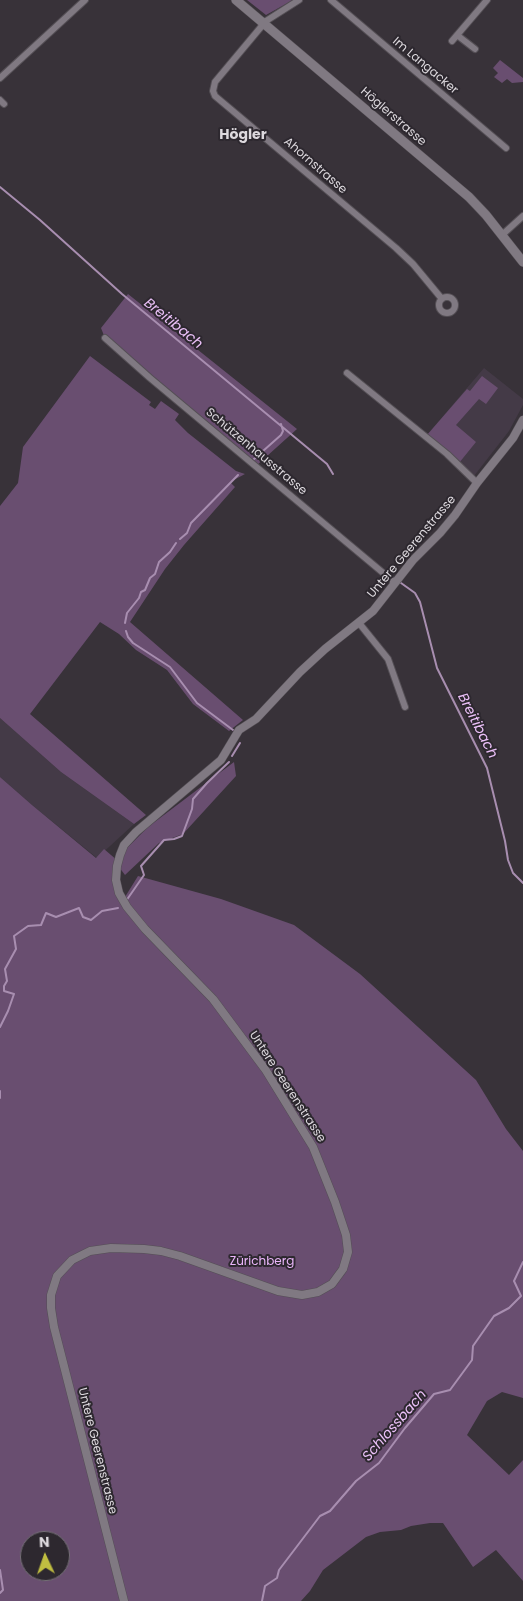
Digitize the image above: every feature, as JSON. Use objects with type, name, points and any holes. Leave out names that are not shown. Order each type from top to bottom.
[{"type":"main road","name":"Höglerstrasse","points":[[236,0],[468,197],[486,215],[523,262]]},
{"type":"street","points":[[0,78],[85,0]]},
{"type":"street","points":[[264,23],[299,0]]},
{"type":"street","name":"Im Langacker","points":[[331,0],[506,148]]},
{"type":"street","points":[[452,41],[487,0]]},
{"type":"street","name":"Ahornstrasse","points":[[264,23],[215,82],[212,92],[396,248],[413,264],[442,299]]},
{"type":"street","points":[[457,35],[475,49]]},
{"type":"street","points":[[502,235],[523,216]]},
{"type":"street","name":"Schützenhausstrasse","points":[[105,338],[150,378],[394,582]]},
{"type":"street","points":[[347,373],[447,454],[477,482]]},
{"type":"street","name":"Untere Geerenstrasse","points":[[124,1601],[54,1327],[51,1294],[54,1282],[59,1274],[72,1260],[90,1250],[111,1248],[144,1249],[180,1256],[278,1291],[302,1296],[318,1292],[332,1284],[343,1269],[348,1252],[346,1235],[335,1202],[313,1147],[265,1069],[213,999],[145,929],[127,907],[117,885],[118,861],[124,845],[136,832],[214,768],[239,730],[256,719],[300,672],[325,649],[359,623],[380,602],[394,582],[455,515],[497,456],[521,430],[523,420]]},
{"type":"street","points":[[359,623],[388,659],[405,707]]},
{"type":"shaded area","points":[[484,368],[523,399],[523,405],[509,431],[474,476],[427,435]]},
{"type":"shaded area","points":[[0,718],[61,772],[134,824],[97,858],[0,777]]},
{"type":"green space","points":[[247,0],[293,0],[266,15]]},
{"type":"green space","points":[[500,60],[523,78],[523,82],[512,83],[507,79],[502,83],[494,77],[498,73],[493,68]]},
{"type":"green space","points":[[128,294],[297,429],[256,466],[105,338],[101,328]]},
{"type":"green space","points":[[90,356],[151,402],[149,405],[155,409],[161,401],[179,414],[175,420],[188,433],[236,471],[245,474],[230,482],[235,487],[165,569],[130,622],[243,720],[229,731],[193,704],[167,670],[136,650],[119,634],[100,622],[30,714],[146,815],[134,824],[61,772],[0,718],[0,506],[18,483],[23,447]]},
{"type":"green space","points":[[482,376],[498,388],[486,404],[479,399],[456,425],[476,442],[459,463],[427,435],[467,389],[470,391]]},
{"type":"green space","name":"Zürichberg","points":[[234,762],[236,776],[183,834],[159,843],[125,875],[119,867],[120,886],[125,897],[138,876],[221,899],[294,925],[360,974],[476,1080],[506,1129],[523,1151],[523,1398],[502,1392],[487,1401],[467,1435],[509,1475],[523,1460],[523,1581],[496,1550],[473,1567],[443,1523],[430,1523],[411,1526],[401,1530],[380,1532],[366,1537],[323,1570],[310,1591],[301,1601],[0,1601],[0,777],[96,858],[104,849],[118,861],[126,849],[148,827]]},
{"type":"waterway","name":"Breitibach","points":[[0,187],[40,220],[122,294],[327,464],[333,474]]},
{"type":"waterway","points":[[254,459],[281,435],[283,431],[281,424]]},
{"type":"waterway","points":[[180,539],[187,533],[191,523],[238,475]]},
{"type":"waterway","points":[[125,623],[127,613],[139,598],[141,592],[145,590],[150,578],[155,574],[159,562],[170,552],[176,543]]},
{"type":"waterway","name":"Breitibach","points":[[401,583],[415,593],[420,602],[437,668],[487,768],[508,860],[513,873],[523,883]]},
{"type":"waterway","points":[[126,631],[133,643],[170,667],[197,703],[233,730]]},
{"type":"waterway","points":[[232,756],[240,743]]},
{"type":"waterway","points":[[126,901],[144,875],[141,866],[164,840],[182,836],[192,809],[193,799],[229,762]]},
{"type":"waterway","points":[[0,1027],[14,994],[4,991],[7,981],[5,969],[16,949],[14,936],[28,926],[41,925],[46,913],[56,917],[79,908],[83,917],[91,920],[102,911],[118,908]]},
{"type":"waterway","points":[[0,1091],[0,1098]]},
{"type":"waterway","name":"Schlossbach","points":[[262,1601],[265,1586],[277,1578],[279,1570],[320,1516],[330,1511],[356,1481],[379,1463],[434,1394],[450,1390],[472,1360],[473,1346],[494,1316],[509,1308],[521,1296],[514,1281],[523,1262]]},
{"type":"waterway","points":[[0,1570],[3,1590],[0,1593]]},
{"type":"district","name":"Högler","points":[[243,135]]}]
